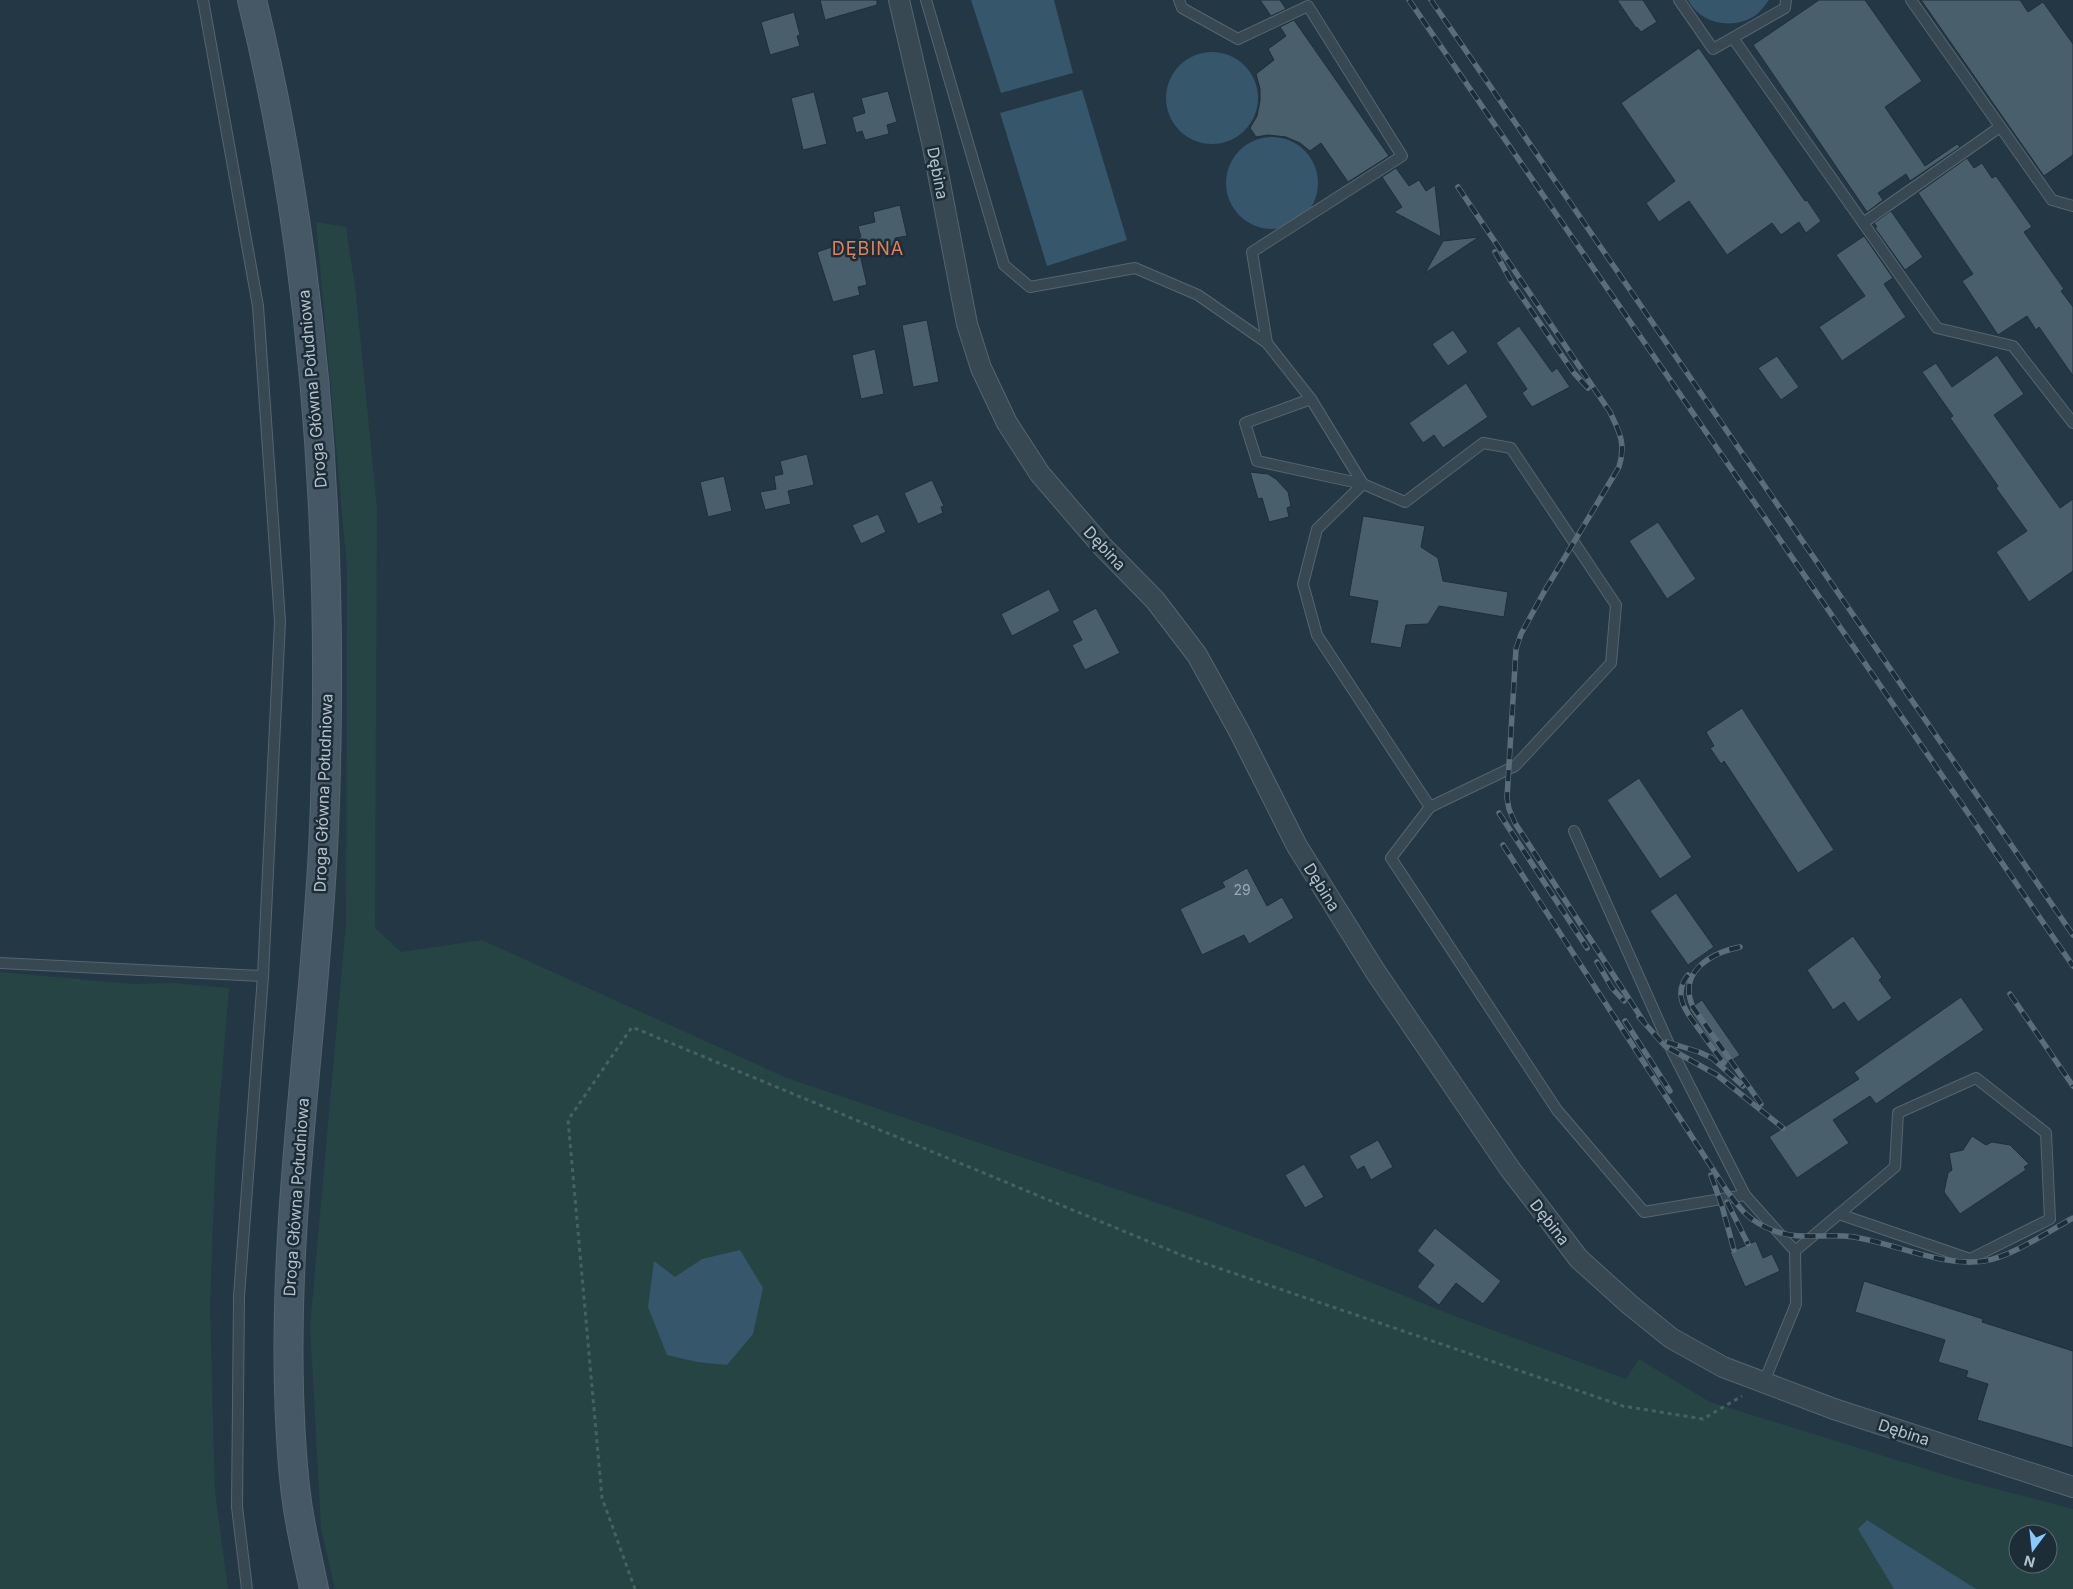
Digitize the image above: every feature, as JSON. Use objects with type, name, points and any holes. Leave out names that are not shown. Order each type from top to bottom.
[{"type":"main road","name":"Droga Główna Południowa","points":[[252,0],[266,57],[294,212],[312,371],[326,564],[327,666],[324,832],[300,1113],[289,1294],[289,1392],[297,1500],[314,1589]]},
{"type":"street","name":"Dębina","points":[[899,0],[932,142],[967,324],[981,368],[1007,423],[1040,474],[1102,546],[1155,600],[1197,655],[1239,731],[1297,846],[1369,962],[1510,1169],[1579,1259],[1671,1338],[1723,1367],[1834,1409],[2073,1487]]},
{"type":"lane","points":[[203,0],[258,306],[280,621],[263,976],[239,1296],[237,1508],[247,1589]]},
{"type":"lane","points":[[926,0],[1004,265],[1030,287],[1135,268],[1198,295],[1267,344],[1310,398],[1363,484]]},
{"type":"lane","points":[[1179,0],[1182,8],[1238,39],[1308,6],[1402,156],[1252,252],[1267,344]]},
{"type":"lane","points":[[1679,0],[1713,49],[1785,8],[1786,0]]},
{"type":"lane","points":[[1910,0],[2052,200],[2073,206]]},
{"type":"lane","points":[[1733,38],[1937,328],[2013,346],[2073,423]]},
{"type":"lane","points":[[1863,223],[2000,127]]},
{"type":"lane","points":[[1310,398],[1245,423],[1256,461],[1363,484],[1406,502],[1483,443],[1511,448],[1616,605],[1611,663],[1515,766],[1430,807],[1391,858],[1557,1110],[1644,1212],[1745,1195]]},
{"type":"lane","points":[[1363,484],[1317,529],[1303,584],[1317,635],[1430,807]]},
{"type":"lane","points":[[1574,831],[1672,1051],[1745,1195],[1795,1251],[1796,1304],[1764,1382]]},
{"type":"lane","points":[[0,963],[263,976]]},
{"type":"lane","points":[[1795,1251],[1894,1167],[1898,1113],[1976,1078],[2046,1133],[2050,1219],[1970,1259],[1839,1214]]},
{"type":"path","points":[[635,1589],[602,1498],[568,1120],[632,1027],[1186,1256],[1623,1406],[1703,1420],[1764,1382]]},
{"type":"green space","points":[[316,222],[346,227],[356,294],[377,508],[375,928],[401,952],[482,940],[787,1078],[1205,1219],[1313,1259],[1457,1317],[1626,1379],[1639,1359],[1710,1402],[1955,1478],[2073,1509],[2073,1589],[335,1589],[321,1529],[310,1326],[346,922],[347,570]]},
{"type":"green space","points":[[0,972],[132,984],[175,983],[229,988],[216,1148],[210,1304],[215,1491],[228,1589],[0,1589]]},
{"type":"water","points":[[971,0],[1054,0],[1073,73],[1001,93]]},
{"type":"water","points":[[1688,0],[1769,0],[1756,15],[1747,20],[1728,23],[1709,20],[1701,15]]},
{"type":"water","points":[[1212,52],[1230,55],[1245,65],[1255,80],[1258,98],[1255,116],[1245,131],[1230,141],[1212,144],[1194,141],[1179,131],[1169,116],[1166,98],[1169,80],[1179,65],[1194,55]]},
{"type":"water","points":[[1082,90],[1127,240],[1047,266],[1000,113]]},
{"type":"water","points":[[1272,137],[1290,140],[1305,150],[1315,165],[1318,183],[1315,201],[1305,216],[1290,226],[1272,229],[1254,226],[1239,216],[1229,201],[1226,183],[1229,165],[1239,150],[1254,140]]},
{"type":"water","points":[[740,1250],[763,1288],[753,1334],[727,1365],[697,1362],[667,1355],[648,1307],[654,1261],[675,1277],[702,1259]]},
{"type":"water","points":[[1867,1520],[1976,1589],[1894,1589],[1858,1529]]},
{"type":"building","points":[[820,0],[877,0],[877,5],[825,20]]},
{"type":"building","points":[[1260,0],[1280,0],[1286,9],[1271,16]]},
{"type":"building","points":[[1617,0],[1643,0],[1657,22],[1641,32],[1636,28]]},
{"type":"building","points":[[1819,0],[1865,0],[1922,81],[1885,107],[1925,166],[1957,144],[1960,147],[1910,181],[1906,174],[1878,193],[1883,200],[1867,212],[1753,45]]},
{"type":"building","points":[[1921,0],[2020,0],[2028,12],[2043,2],[2073,44],[2073,155],[2044,176]]},
{"type":"building","points":[[794,12],[800,35],[797,36],[800,46],[770,55],[761,22]]},
{"type":"building","points":[[1294,20],[1389,156],[1348,182],[1321,143],[1310,151],[1300,143],[1286,137],[1268,135],[1256,137],[1250,128],[1257,116],[1260,101],[1260,89],[1256,74],[1274,60],[1268,49],[1286,36],[1280,27]]},
{"type":"building","points":[[1699,48],[1805,201],[1807,200],[1821,221],[1806,233],[1799,222],[1781,235],[1772,223],[1727,255],[1689,201],[1659,222],[1646,203],[1675,181],[1621,103]]},
{"type":"building","points":[[888,91],[897,122],[887,125],[889,134],[865,140],[862,131],[856,133],[852,117],[865,113],[861,98]]},
{"type":"building","points":[[814,92],[827,144],[803,150],[791,98]]},
{"type":"building","points":[[1967,158],[1974,168],[1982,163],[1992,178],[1996,176],[2032,227],[2024,232],[2064,289],[2061,291],[2073,307],[2073,376],[2039,327],[2036,330],[2027,316],[1998,335],[1962,281],[1973,274],[1918,193]]},
{"type":"building","points":[[1396,168],[1409,186],[1419,180],[1426,191],[1435,185],[1441,237],[1394,212],[1402,207],[1382,177]]},
{"type":"building","points":[[900,205],[907,236],[895,238],[897,245],[860,254],[867,285],[858,287],[860,295],[833,302],[817,252],[861,237],[858,226],[875,222],[873,212]]},
{"type":"building","points":[[1891,211],[1923,257],[1905,270],[1875,228],[1877,227],[1874,223]]},
{"type":"building","points":[[1864,236],[1893,278],[1884,284],[1906,317],[1842,361],[1819,327],[1865,296],[1836,255]]},
{"type":"building","points":[[1479,237],[1425,273],[1443,241]]},
{"type":"building","points":[[927,320],[939,382],[913,387],[902,325]]},
{"type":"building","points":[[1519,326],[1552,372],[1557,368],[1570,387],[1532,407],[1522,393],[1527,389],[1496,343]]},
{"type":"building","points":[[1453,330],[1468,352],[1448,366],[1432,344]]},
{"type":"building","points":[[875,349],[884,394],[861,399],[852,355]]},
{"type":"building","points":[[1997,355],[2024,394],[1994,415],[2060,508],[2073,499],[2073,571],[2029,602],[1996,552],[2027,531],[1996,488],[1998,486],[1950,418],[1953,416],[1922,372],[1936,363],[1952,387]]},
{"type":"building","points":[[1777,356],[1799,387],[1781,400],[1758,368]]},
{"type":"building","points":[[1466,383],[1488,417],[1443,448],[1434,435],[1423,443],[1409,423]]},
{"type":"building","points":[[807,454],[814,485],[788,491],[791,504],[765,510],[760,492],[776,489],[774,476],[783,474],[780,461]]},
{"type":"building","points":[[1250,472],[1268,474],[1276,479],[1288,492],[1291,506],[1287,508],[1289,517],[1269,522],[1262,498],[1258,499]]},
{"type":"building","points":[[724,476],[732,511],[708,517],[700,482]]},
{"type":"building","points":[[932,480],[944,506],[941,507],[943,513],[918,524],[904,493]]},
{"type":"building","points":[[878,514],[886,532],[861,544],[852,525]]},
{"type":"building","points":[[1363,516],[1425,526],[1421,547],[1438,558],[1443,581],[1508,592],[1504,617],[1439,606],[1428,624],[1406,625],[1401,648],[1370,643],[1378,601],[1349,596]]},
{"type":"building","points":[[1658,522],[1696,579],[1667,599],[1629,541]]},
{"type":"building","points":[[1049,589],[1060,611],[1012,636],[1001,614]]},
{"type":"building","points":[[1096,608],[1120,653],[1085,670],[1072,645],[1082,640],[1072,621]]},
{"type":"building","points":[[1742,708],[1834,850],[1798,873],[1724,761],[1721,764],[1710,748],[1714,746],[1706,732]]},
{"type":"building","points":[[1639,778],[1692,857],[1660,879],[1607,800]]},
{"type":"building","points":[[1247,868],[1267,906],[1282,897],[1294,918],[1249,944],[1244,935],[1202,955],[1180,909],[1225,887],[1222,882]]},
{"type":"building","points":[[1676,893],[1714,947],[1688,965],[1650,911]]},
{"type":"building","points":[[1853,936],[1882,977],[1879,980],[1892,998],[1858,1022],[1844,1002],[1833,1010],[1807,970]]},
{"type":"building","points":[[1961,997],[1984,1030],[1876,1104],[1870,1096],[1833,1120],[1849,1143],[1797,1178],[1769,1137],[1859,1079],[1854,1072]]},
{"type":"building","points":[[1702,1000],[1740,1055],[1726,1064],[1689,1009]]},
{"type":"building","points":[[1972,1136],[1986,1145],[1992,1142],[2010,1145],[2029,1164],[2024,1167],[2026,1170],[1960,1214],[1944,1192],[1948,1173],[1952,1170],[1949,1153],[1963,1150]]},
{"type":"building","points":[[1378,1140],[1393,1167],[1371,1180],[1364,1166],[1357,1170],[1349,1156]]},
{"type":"building","points":[[1304,1164],[1324,1197],[1305,1208],[1285,1175]]},
{"type":"building","points":[[1435,1228],[1501,1281],[1483,1304],[1456,1283],[1439,1305],[1417,1287],[1434,1265],[1417,1251]]},
{"type":"building","points":[[1756,1241],[1763,1258],[1772,1254],[1780,1271],[1745,1287],[1730,1252]]},
{"type":"building","points":[[1864,1281],[1983,1319],[1982,1322],[2073,1351],[2073,1448],[1977,1420],[1988,1384],[1966,1377],[1968,1371],[1938,1362],[1945,1340],[1855,1312]]},
{"type":"railway","points":[[1409,0],[2073,966]]},
{"type":"railway","points":[[1431,0],[2073,935]]},
{"type":"railway","points":[[1458,187],[1610,412],[1621,439],[1622,452],[1619,467],[1544,592],[1521,634],[1516,649],[1507,798],[1515,823],[1644,1022]]},
{"type":"railway","points":[[1495,252],[1511,281],[1574,373],[1588,388]]},
{"type":"railway","points":[[1499,813],[1587,948]]},
{"type":"railway","points":[[1503,845],[1727,1191],[1741,1209],[1757,1223],[1772,1230],[1792,1235],[1854,1237],[1935,1258],[1968,1262],[1995,1259],[2030,1243],[2073,1218]]},
{"type":"railway","points":[[1740,947],[1718,954],[1700,966],[1693,974],[1689,995],[1693,1007],[1761,1104]]},
{"type":"railway","points":[[1597,962],[1612,988],[1624,1001]]},
{"type":"railway","points":[[1688,975],[1681,990],[1683,1005],[1724,1063]]},
{"type":"railway","points":[[2010,994],[2073,1086]]},
{"type":"railway","points":[[1639,1017],[1665,1046],[1717,1075],[1783,1128]]},
{"type":"railway","points":[[1625,1021],[1670,1091]]},
{"type":"railway","points":[[1667,1042],[1712,1058],[1743,1086]]},
{"type":"railway","points":[[1711,1175],[1734,1250]]},
{"type":"railway","points":[[1727,1202],[1748,1244]]},
{"type":"district","name":"DĘBINA","points":[[868,248]]}]
